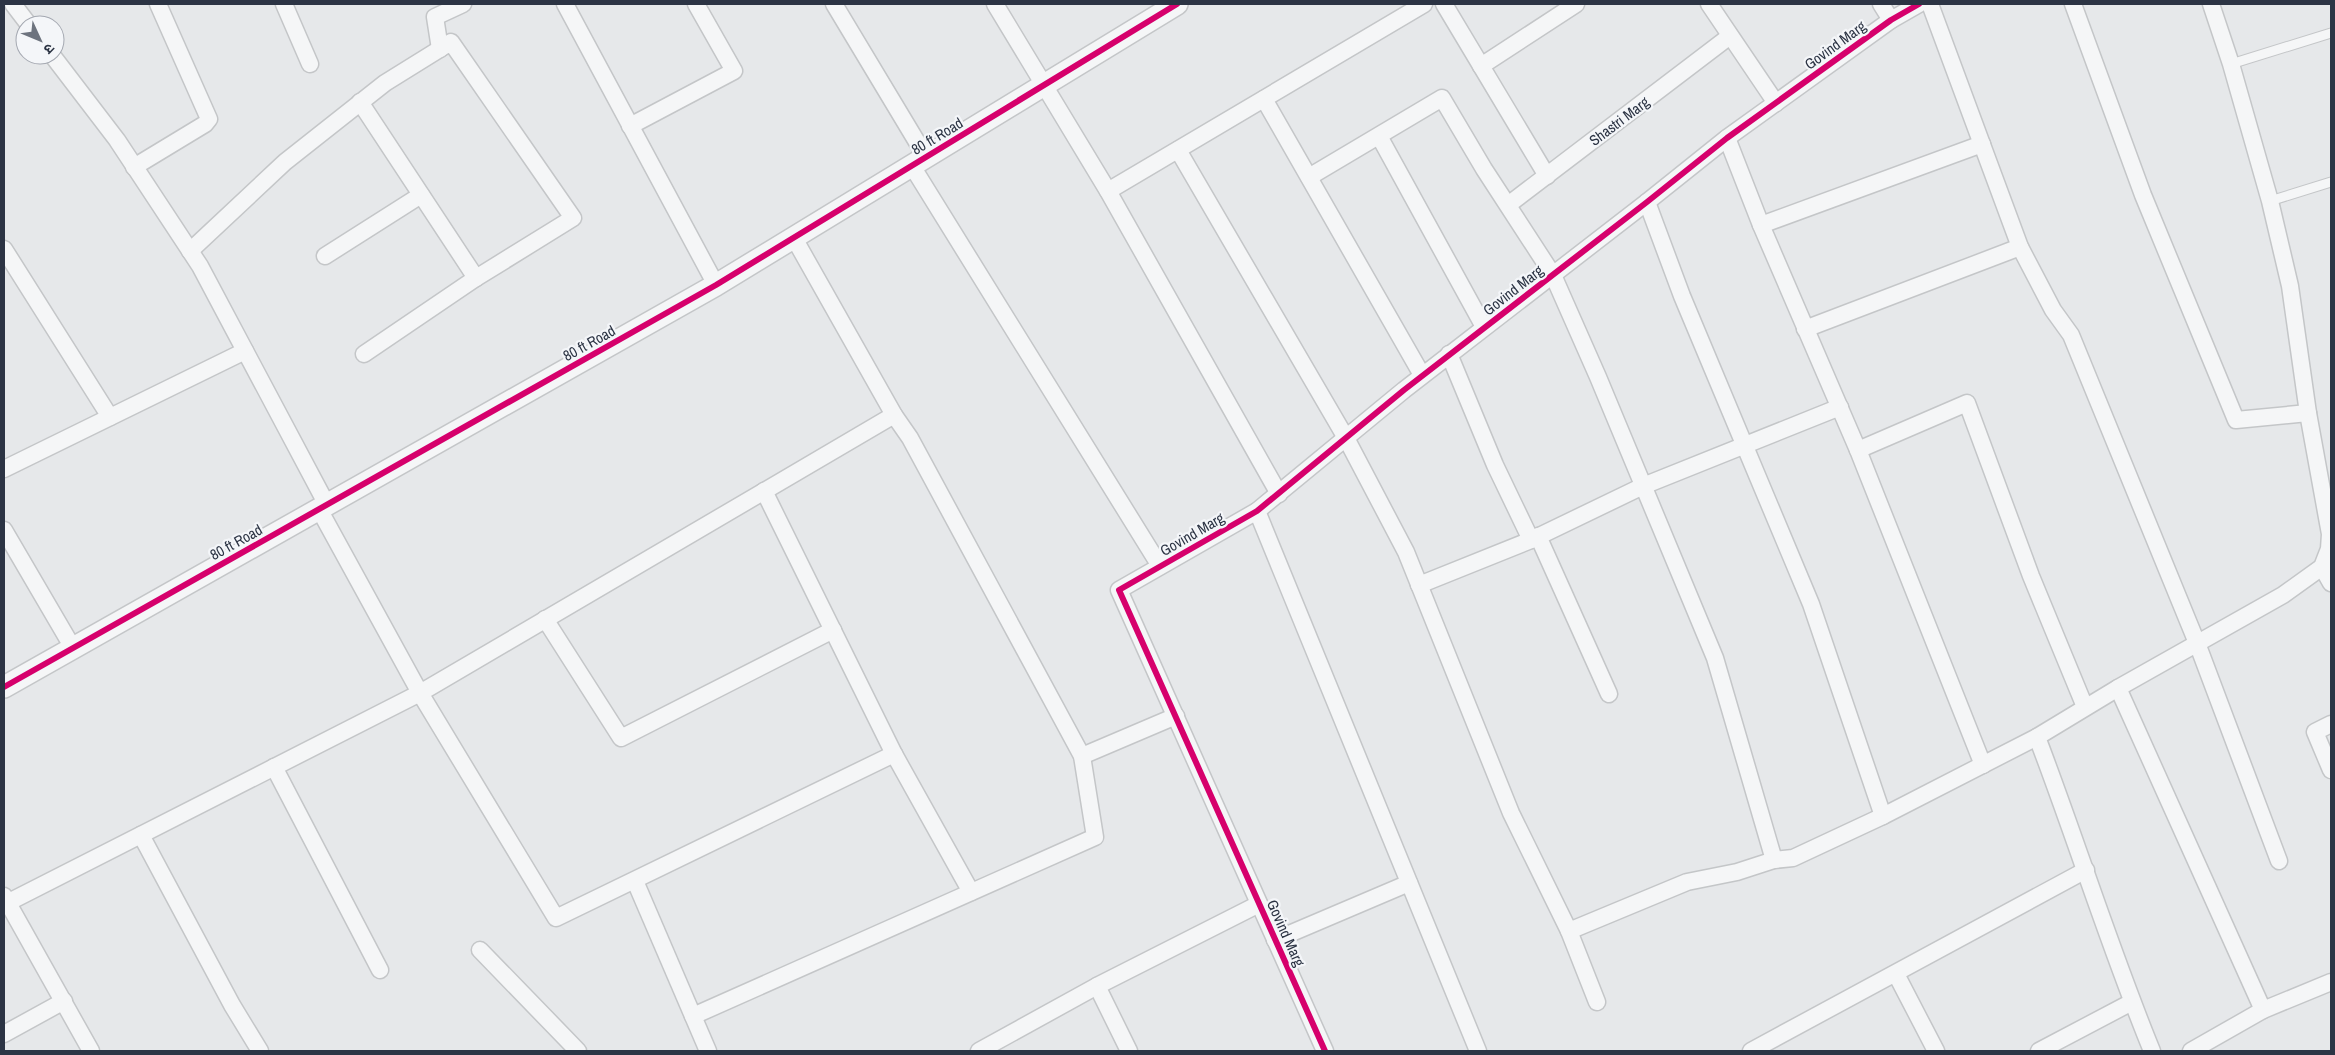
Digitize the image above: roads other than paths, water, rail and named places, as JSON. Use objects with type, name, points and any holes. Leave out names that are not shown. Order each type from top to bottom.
[{"type":"street","points":[[13,4],[21,15]]},
{"type":"street","points":[[134,167],[205,124],[208,119],[158,4]]},
{"type":"street","points":[[284,4],[310,64]]},
{"type":"street","points":[[440,49],[435,17],[463,4]]},
{"type":"street","points":[[564,4],[716,285]]},
{"type":"street","points":[[630,126],[734,71],[696,4]]},
{"type":"street","points":[[834,4],[919,162],[1160,566]]},
{"type":"street","points":[[995,4],[1108,191],[1279,494]]},
{"type":"street","name":"80 ft Road","points":[[4,687],[716,285],[1044,86],[1154,10],[1177,4]]},
{"type":"street","points":[[1108,191],[1424,4]]},
{"type":"street","points":[[1444,4],[1547,176]]},
{"type":"street","points":[[1481,66],[1576,4]]},
{"type":"street","points":[[1709,4],[1776,103]]},
{"type":"street","points":[[1881,4],[1891,20]]},
{"type":"street","name":"Govind Marg","points":[[1326,1051],[1119,590],[1257,511],[1422,375],[1647,202],[1726,138],[1891,20],[1919,4]]},
{"type":"street","points":[[1930,4],[2020,247],[2053,310],[2071,335],[2197,643],[2279,861]]},
{"type":"street","points":[[2074,4],[2143,195],[2236,420],[2308,413]]},
{"type":"street","points":[[1569,930],[1687,882],[1737,872],[1774,860],[1794,858],[1883,816],[2037,737],[2085,707],[2283,595],[2322,566],[2329,549],[2331,534],[2308,413],[2290,286],[2270,202],[2231,64],[2210,4]]},
{"type":"street","name":"Shastri Marg","points":[[1508,205],[1730,36]]},
{"type":"street","points":[[190,250],[285,162],[360,102],[385,83],[451,42],[573,218],[476,278],[364,354]]},
{"type":"street","points":[[59,65],[134,167],[190,250],[245,351],[323,507],[420,693],[556,918],[894,754]]},
{"type":"street","points":[[1264,98],[1422,375]]},
{"type":"street","points":[[1309,177],[1442,98],[1553,275],[1715,658],[1774,860]]},
{"type":"street","points":[[360,102],[476,278]]},
{"type":"street","points":[[1379,136],[1484,328]]},
{"type":"street","points":[[1726,138],[1761,225],[1858,450],[1983,765]]},
{"type":"street","points":[[1761,225],[1982,144]]},
{"type":"street","points":[[1178,150],[1346,438],[1406,552],[1511,812],[1569,930],[1597,1002]]},
{"type":"street","points":[[325,256],[421,195]]},
{"type":"street","points":[[1647,202],[1682,296],[1810,604],[1883,816]]},
{"type":"street","points":[[693,1016],[1095,838],[1082,756],[914,446],[794,238]]},
{"type":"street","points":[[1806,329],[2020,247]]},
{"type":"street","points":[[4,249],[110,417]]},
{"type":"street","points":[[4,469],[245,351]]},
{"type":"street","points":[[1449,354],[1495,465],[1534,538],[1609,694]]},
{"type":"street","points":[[1858,450],[1968,403],[2031,576],[2085,707]]},
{"type":"street","points":[[1420,585],[1534,538],[1643,486],[1840,407]]},
{"type":"street","points":[[91,1051],[6,899],[141,835],[420,693],[894,414]]},
{"type":"street","points":[[764,491],[894,754],[972,892]]},
{"type":"street","points":[[1257,511],[1478,1051]]},
{"type":"street","points":[[4,530],[72,648]]},
{"type":"street","points":[[2322,566],[2331,583]]},
{"type":"street","points":[[545,619],[621,738],[833,630]]},
{"type":"street","points":[[2118,688],[2263,1010]]},
{"type":"street","points":[[1082,756],[1176,716]]},
{"type":"street","points":[[2331,724],[2315,732],[2331,770]]},
{"type":"street","points":[[2037,737],[2132,1002],[2152,1051]]},
{"type":"street","points":[[274,768],[380,970]]},
{"type":"street","points":[[141,835],[232,1005],[260,1051]]},
{"type":"street","points":[[1751,1051],[2086,870]]},
{"type":"street","points":[[635,881],[708,1051]]},
{"type":"street","points":[[1275,940],[1409,883]]},
{"type":"street","points":[[979,1051],[1097,986],[1259,904]]},
{"type":"street","points":[[480,950],[578,1051]]},
{"type":"street","points":[[1896,974],[1936,1051]]},
{"type":"street","points":[[2191,1051],[2263,1010],[2331,982]]},
{"type":"street","points":[[1097,986],[1129,1051]]},
{"type":"street","points":[[4,1034],[64,1001]]},
{"type":"street","points":[[2039,1051],[2132,1002]]},
{"type":"lane","points":[[2231,64],[2331,33]]},
{"type":"lane","points":[[2270,202],[2331,182]]}]
